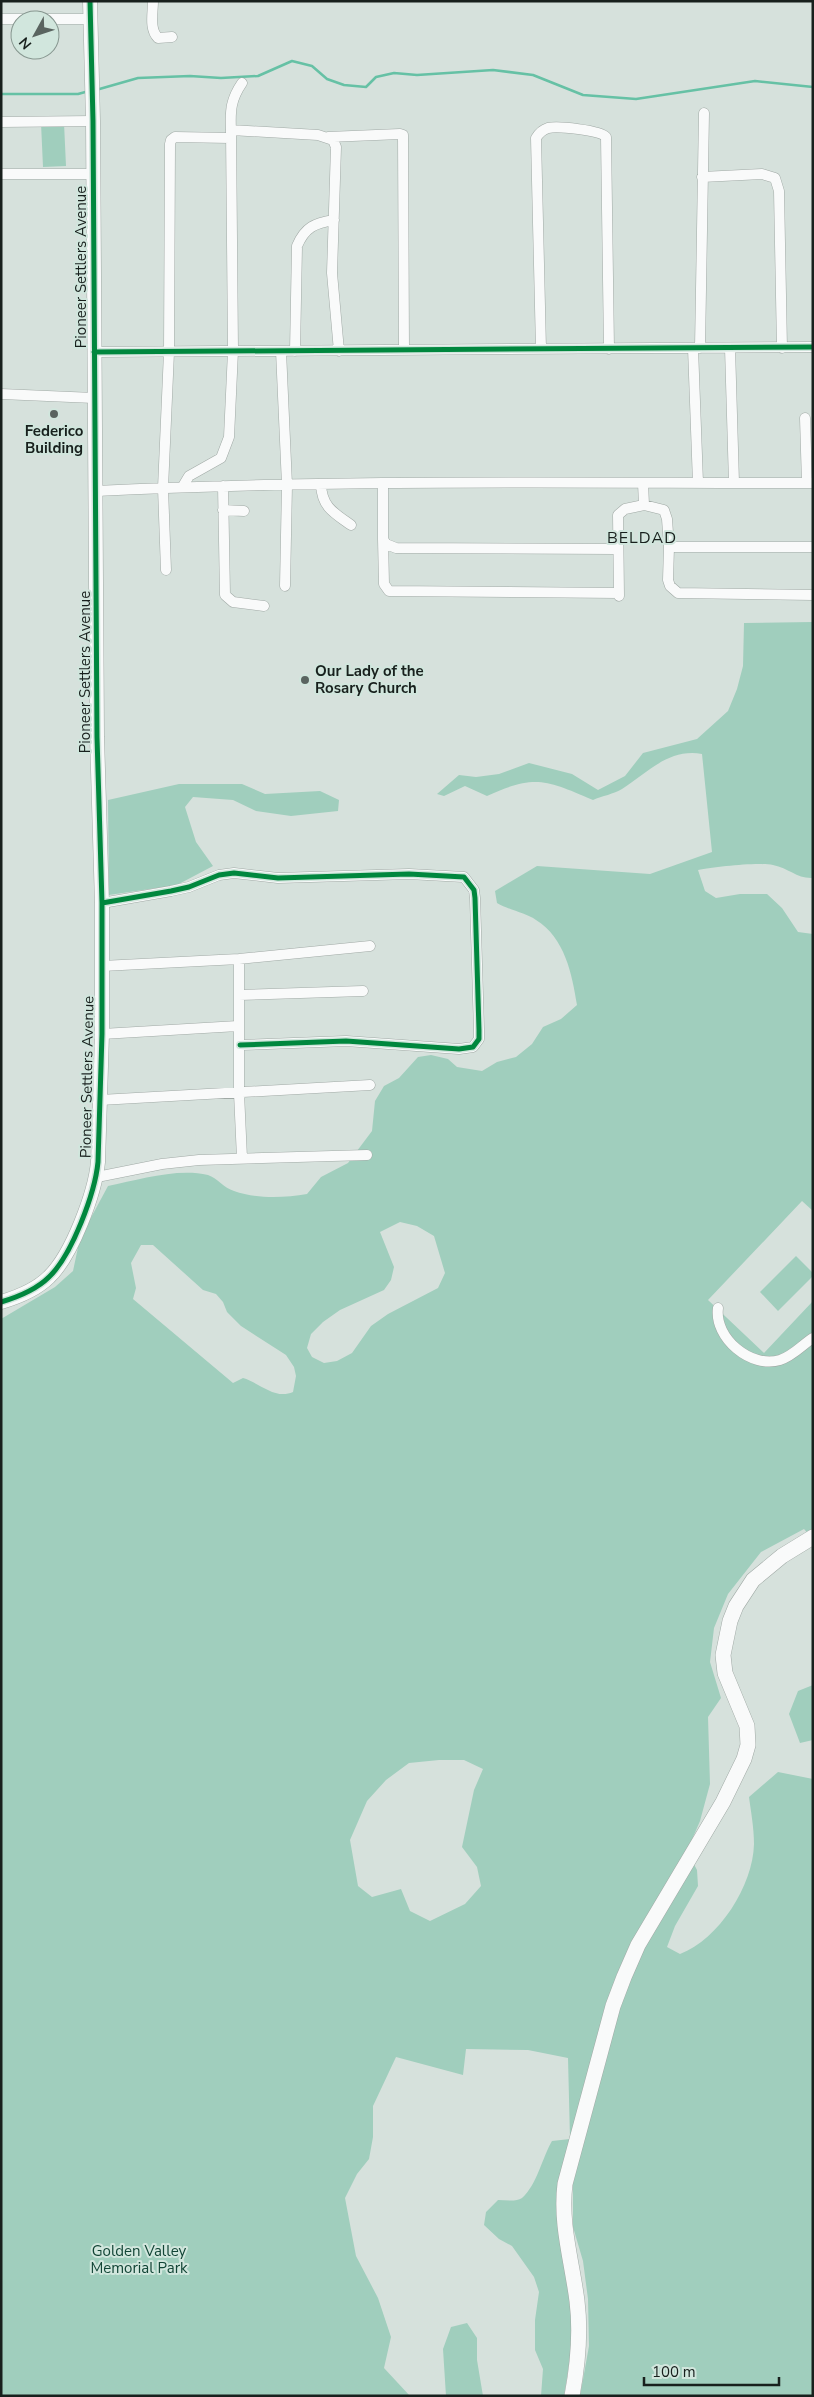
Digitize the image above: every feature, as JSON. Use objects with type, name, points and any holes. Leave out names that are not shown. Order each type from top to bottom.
[{"type":"main road","points":[[572,2396],[579,2351],[579,2328],[577,2300],[564,2220],[564,2192],[613,2006],[638,1945],[723,1802],[744,1759],[748,1744],[747,1726],[725,1673],[723,1655],[726,1635],[736,1606],[759,1574],[813,1536]]},
{"type":"street","name":"Pioneer Settlers Avenue","points":[[1,1302],[30,1291],[55,1271],[87,1210],[97,1178],[102,1034],[102,903],[97,737],[93,121],[90,1]]},
{"type":"street","points":[[153,1],[152,27],[155,35],[158,38],[172,37]]},
{"type":"street","points":[[1,19],[89,19]]},
{"type":"street","points":[[183,486],[188,476],[215,463],[226,450],[231,414],[233,351],[230,107],[233,96],[242,83]]},
{"type":"street","points":[[698,483],[697,348],[704,113]]},
{"type":"street","points":[[1,122],[93,121]]},
{"type":"street","points":[[541,349],[536,138],[540,132],[549,128],[599,132],[606,137],[609,349]]},
{"type":"street","points":[[166,570],[163,488],[170,352],[171,140],[175,137],[230,134],[328,137],[403,135],[404,350]]},
{"type":"street","points":[[328,137],[334,140],[336,147],[332,273],[339,350]]},
{"type":"street","points":[[1,174],[93,174]]},
{"type":"street","points":[[702,178],[762,174],[775,178],[779,191],[782,348]]},
{"type":"street","points":[[296,351],[297,246],[301,237],[312,226],[334,220]]},
{"type":"street","points":[[94,352],[813,347]]},
{"type":"street","points":[[730,348],[734,483]]},
{"type":"street","points":[[281,351],[287,485],[285,586]]},
{"type":"street","points":[[1,394],[94,398]]},
{"type":"street","points":[[96,491],[183,486],[810,483],[805,418]]},
{"type":"street","points":[[643,483],[644,505]]},
{"type":"street","points":[[383,484],[384,584],[389,591],[619,595],[618,515],[625,508],[644,505],[664,510],[667,519],[668,580],[670,586],[678,593],[813,595]]},
{"type":"street","points":[[321,485],[323,499],[327,508],[351,525]]},
{"type":"street","points":[[224,486],[225,595],[233,602],[264,606]]},
{"type":"street","points":[[223,510],[244,511]]},
{"type":"street","points":[[383,539],[386,544],[396,548],[555,551],[618,549]]},
{"type":"street","points":[[668,547],[813,547]]},
{"type":"street","points":[[102,903],[189,887],[219,875],[234,873],[297,878],[409,874],[464,878],[470,884],[475,898],[479,1030],[479,1039],[473,1047],[459,1049],[346,1041],[240,1045]]},
{"type":"street","points":[[102,966],[239,959],[370,946]]},
{"type":"street","points":[[239,959],[240,995],[238,1026],[240,1045],[238,1093],[242,1158]]},
{"type":"street","points":[[240,995],[363,991]]},
{"type":"street","points":[[102,1034],[238,1026]]},
{"type":"street","points":[[100,1100],[370,1085]]},
{"type":"street","points":[[97,1178],[162,1164],[242,1158],[367,1155]]},
{"type":"street","points":[[718,1308],[719,1326],[725,1336],[742,1352],[753,1358],[767,1362],[781,1360],[813,1338]]},
{"type":"green space","points":[[41,123],[64,123],[66,166],[43,167]]},
{"type":"green space","name":"Golden Valley Memorial Park","points":[[813,622],[813,878],[802,877],[779,866],[766,864],[735,865],[698,870],[705,891],[716,898],[740,894],[767,894],[782,908],[798,932],[813,934],[813,1211],[802,1201],[708,1300],[764,1353],[813,1301],[813,1539],[804,1529],[761,1552],[728,1594],[714,1628],[710,1662],[721,1698],[708,1717],[710,1784],[700,1821],[687,1851],[697,1870],[698,1886],[675,1926],[667,1947],[680,1954],[694,1947],[720,1924],[740,1893],[748,1877],[754,1844],[749,1797],[778,1772],[813,1779],[813,2396],[580,2396],[589,2346],[588,2299],[583,2261],[573,2227],[573,2181],[559,2234],[576,2320],[564,2396],[541,2396],[543,2369],[535,2350],[535,2320],[539,2292],[534,2277],[512,2246],[499,2239],[484,2225],[486,2212],[498,2200],[517,2200],[527,2193],[552,2141],[570,2139],[568,2058],[528,2050],[466,2049],[463,2075],[396,2057],[373,2106],[373,2137],[369,2159],[357,2174],[345,2198],[356,2256],[378,2298],[391,2337],[384,2368],[410,2396],[1,2396],[1,1319],[55,1287],[73,1271],[80,1238],[108,1186],[170,1174],[196,1173],[208,1175],[230,1190],[243,1194],[261,1197],[280,1197],[307,1194],[321,1177],[348,1163],[372,1131],[375,1101],[384,1086],[399,1078],[418,1057],[431,1055],[448,1059],[457,1067],[482,1071],[497,1062],[516,1057],[532,1044],[543,1027],[561,1019],[577,1005],[573,981],[566,958],[554,937],[546,928],[532,918],[497,903],[495,891],[537,866],[650,874],[712,852],[702,754],[690,753],[669,758],[622,789],[593,800],[563,788],[540,782],[517,785],[487,796],[465,786],[444,796],[437,794],[459,775],[476,777],[499,774],[529,763],[572,774],[598,790],[625,776],[643,753],[697,739],[728,711],[737,689],[743,666],[744,623]],"holes":[[[400,1222],[417,1226],[434,1236],[445,1273],[438,1288],[388,1314],[371,1326],[352,1353],[337,1361],[324,1363],[312,1357],[307,1348],[311,1334],[323,1322],[340,1310],[384,1290],[391,1280],[394,1267],[380,1232]],[[141,1245],[153,1245],[203,1290],[216,1294],[223,1302],[227,1312],[241,1326],[286,1355],[294,1367],[296,1376],[293,1392],[280,1394],[243,1378],[233,1383],[133,1299],[136,1288],[131,1263]],[[464,1760],[483,1769],[474,1790],[462,1847],[477,1867],[481,1886],[465,1904],[430,1921],[410,1911],[401,1889],[372,1897],[358,1886],[350,1840],[367,1801],[386,1780],[409,1763]]]},
{"type":"green space","points":[[179,784],[242,784],[265,794],[320,791],[339,800],[338,811],[291,816],[256,811],[233,800],[193,797],[185,807],[196,842],[213,866],[177,885],[109,895],[108,800]]},
{"type":"green space","points":[[796,1256],[813,1273],[813,1276],[778,1311],[760,1292]]},
{"type":"green space","points":[[813,1685],[813,1740],[800,1743],[789,1714],[798,1691]]},
{"type":"green space","points":[[467,2323],[477,2338],[477,2360],[483,2396],[446,2396],[443,2349],[451,2327]]},
{"type":"waterway","points":[[96,90],[138,78],[258,76],[292,61],[312,66],[327,79],[344,85],[366,87],[376,77],[394,73],[417,75],[493,70],[533,75],[583,95],[636,99],[755,81],[813,87]]},
{"type":"waterway","points":[[1,94],[78,94],[89,91]]},
{"type":"cycle path","points":[[1,1302],[33,1289],[44,1282],[58,1267],[81,1223],[92,1190],[98,1162],[102,1034],[102,903],[97,737],[93,121],[90,1]]},
{"type":"cycle path","points":[[94,352],[813,347]]},
{"type":"cycle path","points":[[102,903],[189,887],[219,875],[234,873],[278,878],[409,874],[464,877],[474,890],[479,1039],[473,1047],[459,1049],[346,1041],[240,1045]]},
{"type":"place","name":"Federico Building","points":[[54,414]]},
{"type":"place","name":"Our Lady of the Rosary Church","points":[[305,680]]},
{"type":"district","name":"BELDAD","points":[[642,538]]}]
